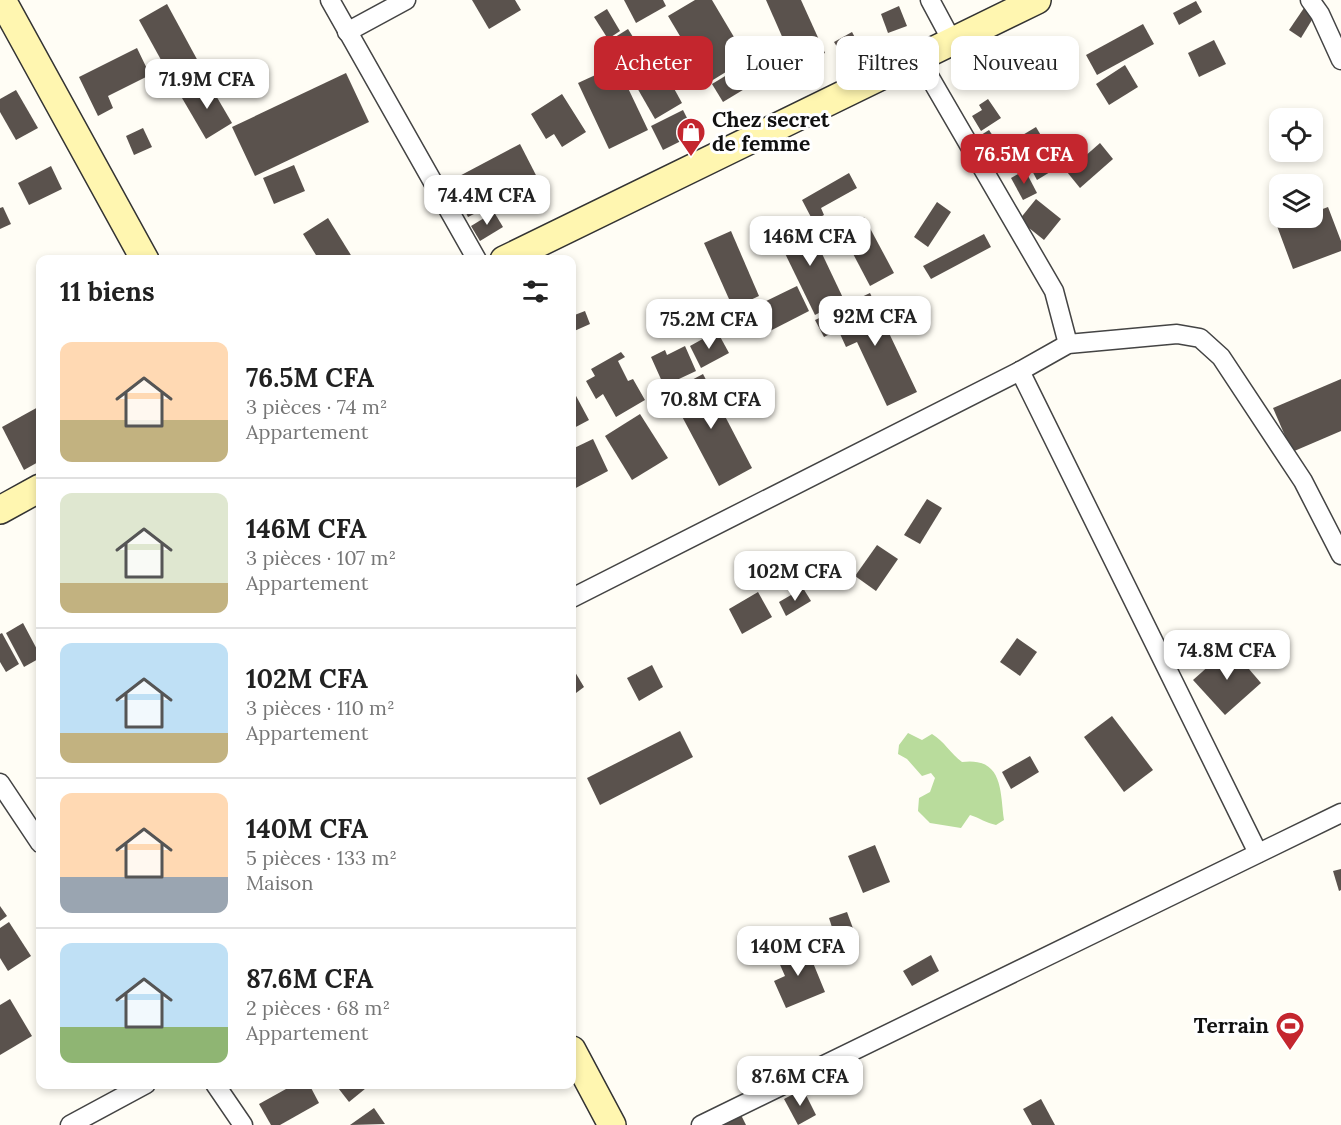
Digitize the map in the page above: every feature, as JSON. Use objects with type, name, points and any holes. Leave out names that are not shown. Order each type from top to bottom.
[{"type":"street","points":[[2,0],[142,255]]},
{"type":"street","points":[[330,0],[474,255]]},
{"type":"street","points":[[347,32],[406,0]]},
{"type":"street","points":[[930,0],[951,39]]},
{"type":"street","points":[[962,36],[1037,0]]},
{"type":"street","points":[[1310,0],[1320,14],[1341,60]]},
{"type":"street","points":[[514,255],[851,90]]},
{"type":"street","points":[[937,90],[1054,291],[1068,344]]},
{"type":"street","points":[[576,596],[1020,371],[1068,344],[1178,334],[1200,338],[1221,357],[1303,481],[1341,555]]},
{"type":"street","points":[[1020,371],[1258,853]]},
{"type":"street","points":[[0,510],[36,490]]},
{"type":"street","points":[[0,783],[36,837]]},
{"type":"street","points":[[700,1125],[1341,813]]},
{"type":"street","points":[[576,1058],[612,1125]]},
{"type":"street","points":[[70,1125],[137,1089]]},
{"type":"street","points":[[218,1089],[243,1125]]},
{"type":"green space","points":[[908,733],[922,740],[932,734],[962,762],[975,762],[992,770],[1000,787],[1004,820],[996,825],[970,815],[961,828],[930,823],[918,811],[919,798],[930,792],[935,778],[931,773],[922,776],[907,759],[898,754],[899,745]]},
{"type":"building","points":[[472,0],[515,0],[521,10],[489,29]]},
{"type":"building","points":[[624,0],[663,0],[666,6],[636,23]]},
{"type":"building","points":[[695,0],[712,0],[733,36],[725,36],[725,73],[713,80],[713,36],[680,36],[668,16]]},
{"type":"building","points":[[766,0],[801,0],[817,36],[782,36]]},
{"type":"building","points":[[1196,1],[1202,12],[1179,25],[1173,13]]},
{"type":"building","points":[[167,4],[199,63],[171,78],[139,20]]},
{"type":"building","points":[[899,6],[907,26],[888,33],[881,14]]},
{"type":"building","points":[[1304,8],[1315,15],[1301,38],[1289,30]]},
{"type":"building","points":[[607,9],[620,31],[612,36],[606,36],[594,17]]},
{"type":"building","points":[[1143,24],[1154,44],[1097,75],[1086,55]]},
{"type":"building","points":[[628,29],[632,36],[617,36]]},
{"type":"building","points":[[1214,40],[1226,64],[1199,77],[1188,53]]},
{"type":"building","points":[[137,48],[150,75],[108,96],[113,108],[98,116],[79,77]]},
{"type":"building","points":[[1125,65],[1138,87],[1109,105],[1096,84]]},
{"type":"building","points":[[346,73],[369,122],[255,176],[232,127]]},
{"type":"building","points":[[594,76],[594,90],[629,90],[648,130],[609,149],[578,83]]},
{"type":"building","points":[[725,76],[725,90],[743,90],[723,102],[713,83]]},
{"type":"building","points":[[208,82],[232,123],[206,139],[182,98]]},
{"type":"building","points":[[16,90],[38,128],[16,140],[0,112],[0,99]]},
{"type":"building","points":[[638,90],[675,90],[682,103],[655,119]]},
{"type":"building","points":[[562,94],[586,132],[562,147],[554,134],[546,139],[531,114]]},
{"type":"building","points":[[988,99],[1001,118],[981,131],[972,116],[982,110],[979,105]]},
{"type":"building","points":[[683,110],[695,134],[663,150],[651,126]]},
{"type":"building","points":[[1036,127],[1049,149],[1011,172],[998,150]]},
{"type":"building","points":[[143,128],[152,147],[134,155],[126,136]]},
{"type":"building","points":[[989,130],[999,145],[991,150],[981,135]]},
{"type":"building","points":[[1100,143],[1113,159],[1080,188],[1067,172]]},
{"type":"building","points":[[520,144],[539,181],[468,217],[450,181]]},
{"type":"building","points":[[1047,157],[1055,169],[1037,180],[1030,167]]},
{"type":"building","points":[[294,165],[305,191],[274,204],[263,178]]},
{"type":"building","points":[[51,166],[62,189],[29,205],[18,183]]},
{"type":"building","points":[[1025,170],[1037,193],[1023,200],[1011,178]]},
{"type":"building","points":[[849,173],[857,188],[821,208],[824,215],[813,221],[802,200]]},
{"type":"building","points":[[1036,199],[1061,219],[1044,240],[1019,220]]},
{"type":"building","points":[[937,202],[951,212],[928,247],[914,237]]},
{"type":"building","points":[[3,207],[11,224],[0,229],[0,208]]},
{"type":"building","points":[[1328,207],[1341,241],[1341,251],[1293,269],[1278,228],[1323,228],[1323,209]]},
{"type":"building","points":[[494,212],[503,227],[480,241],[471,226]]},
{"type":"building","points":[[864,217],[894,273],[870,286],[840,229]]},
{"type":"building","points":[[328,218],[351,255],[316,255],[303,234]]},
{"type":"building","points":[[806,220],[844,300],[815,315],[776,235]]},
{"type":"building","points":[[731,231],[759,296],[733,308],[704,243]]},
{"type":"building","points":[[984,234],[991,247],[931,279],[923,266]]},
{"type":"building","points":[[797,286],[809,311],[770,331],[758,305]]},
{"type":"building","points":[[870,293],[917,392],[887,406],[857,342],[846,347],[830,312]]},
{"type":"building","points":[[585,311],[590,324],[576,330],[576,314]]},
{"type":"building","points":[[828,314],[836,331],[824,337],[815,320]]},
{"type":"building","points":[[717,331],[729,353],[701,368],[690,346]]},
{"type":"building","points":[[685,346],[696,371],[664,386],[651,357],[665,350],[667,355]]},
{"type":"building","points":[[621,352],[625,357],[618,361],[628,381],[633,379],[645,400],[616,417],[603,394],[596,399],[586,381],[595,376],[591,369]]},
{"type":"building","points":[[703,374],[752,468],[719,486],[669,392]]},
{"type":"building","points":[[1341,379],[1341,431],[1292,452],[1273,408]]},
{"type":"building","points":[[576,396],[589,420],[576,427]]},
{"type":"building","points":[[36,408],[36,463],[24,470],[2,427]]},
{"type":"building","points":[[640,414],[668,458],[632,480],[605,436]]},
{"type":"building","points":[[593,439],[608,471],[576,488],[576,447]]},
{"type":"building","points":[[927,499],[942,508],[920,544],[904,535]]},
{"type":"building","points":[[877,545],[898,559],[876,591],[855,576]]},
{"type":"building","points":[[803,588],[811,601],[786,616],[779,602]]},
{"type":"building","points":[[758,592],[772,617],[742,634],[729,609]]},
{"type":"building","points":[[23,623],[36,647],[36,660],[24,667],[6,633]]},
{"type":"building","points":[[2,633],[19,664],[6,672],[0,662],[0,634]]},
{"type":"building","points":[[1017,638],[1037,652],[1020,676],[1000,662]]},
{"type":"building","points":[[1230,647],[1261,683],[1225,715],[1193,680]]},
{"type":"building","points":[[652,665],[663,687],[639,701],[627,678]]},
{"type":"building","points":[[576,674],[584,687],[576,693]]},
{"type":"building","points":[[1112,716],[1153,770],[1124,792],[1084,737]]},
{"type":"building","points":[[680,731],[693,757],[600,805],[587,778]]},
{"type":"building","points":[[1030,756],[1039,772],[1011,789],[1002,772]]},
{"type":"building","points":[[875,845],[890,882],[863,893],[848,856]]},
{"type":"building","points":[[1341,869],[1341,890],[1339,891],[1333,871]]},
{"type":"building","points":[[0,906],[7,916],[0,921]]},
{"type":"building","points":[[847,912],[858,942],[839,949],[829,918]]},
{"type":"building","points":[[9,922],[31,956],[8,971],[0,958],[0,928]]},
{"type":"building","points":[[802,936],[825,992],[786,1008],[774,981],[785,976],[777,958],[799,949],[795,939]]},
{"type":"building","points":[[931,955],[939,971],[912,986],[903,971]]},
{"type":"building","points":[[10,999],[32,1036],[0,1055],[0,1005]]},
{"type":"building","points":[[286,1089],[312,1089],[319,1103],[280,1125],[271,1125],[259,1104]]},
{"type":"building","points":[[339,1089],[365,1089],[349,1102]]},
{"type":"building","points":[[803,1089],[816,1115],[798,1125],[784,1099]]},
{"type":"building","points":[[1041,1099],[1055,1125],[1032,1125],[1023,1109]]},
{"type":"building","points":[[374,1108],[385,1124],[350,1125]]},
{"type":"building","points":[[741,1115],[746,1125],[722,1125]]},
{"type":"place","name":"Chez secret de femme","points":[[691,158]]},
{"type":"place","name":"Terrain","points":[[1290,1052]]}]
